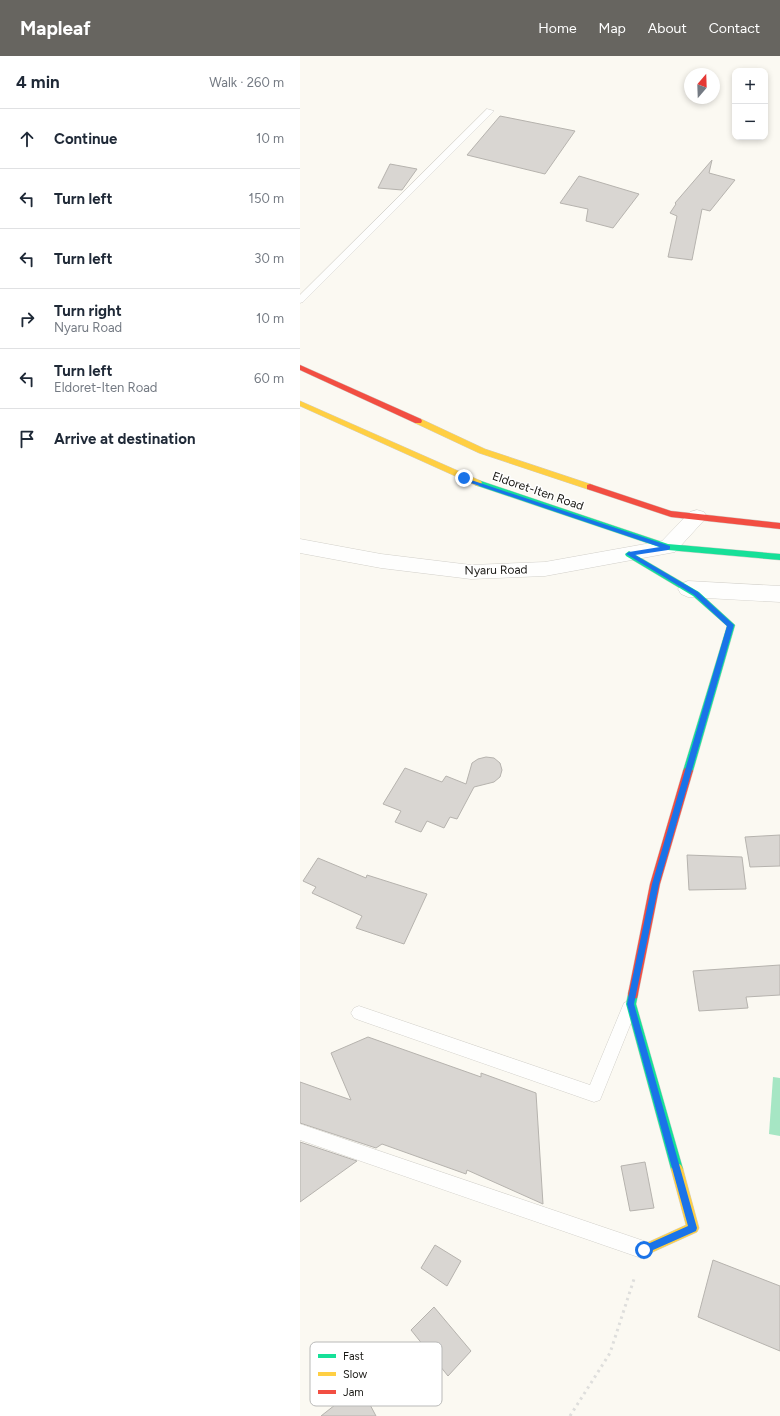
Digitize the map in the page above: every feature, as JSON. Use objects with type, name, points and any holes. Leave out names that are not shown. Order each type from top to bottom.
[{"type":"street","points":[[300,367],[482,451],[671,514],[780,526]]},
{"type":"street","name":"Eldoret-Iten Road","points":[[300,404],[464,478],[668,547],[780,557]]},
{"type":"street","points":[[668,547],[697,517]]},
{"type":"street","name":"Nyaru Road","points":[[300,546],[381,561],[471,572],[545,569],[668,547]]},
{"type":"street","points":[[629,554],[696,594],[730,625],[655,884],[631,1004],[693,1228],[644,1250]]},
{"type":"street","points":[[688,589],[780,594]]},
{"type":"lane","points":[[300,300],[490,111]]},
{"type":"lane","points":[[359,1013],[594,1094],[631,1004]]},
{"type":"lane","points":[[300,1132],[644,1250]]},
{"type":"path","points":[[570,1416],[610,1353],[644,1250]]},
{"type":"shaded area","points":[[773,1077],[780,1078],[780,1136],[769,1134]]},
{"type":"building","points":[[500,116],[575,131],[545,174],[467,155]]},
{"type":"building","points":[[712,160],[709,173],[735,180],[710,211],[702,209],[692,260],[668,257],[677,216],[670,213],[676,204],[675,203]]},
{"type":"building","points":[[390,164],[417,169],[402,190],[378,188]]},
{"type":"building","points":[[579,176],[639,194],[613,228],[586,221],[588,209],[560,203]]},
{"type":"building","points":[[486,757],[494,758],[500,763],[502,770],[500,777],[494,782],[474,787],[457,819],[450,817],[444,828],[427,821],[421,832],[395,822],[401,811],[383,804],[405,768],[442,782],[446,776],[466,784],[472,763],[478,759]]},
{"type":"building","points":[[780,835],[780,866],[750,867],[745,837]]},
{"type":"building","points":[[687,855],[742,857],[746,889],[689,890]]},
{"type":"building","points":[[318,858],[366,878],[367,875],[427,894],[404,944],[356,928],[362,916],[312,893],[316,887],[303,881]]},
{"type":"building","points":[[780,965],[780,995],[746,997],[748,1008],[699,1011],[693,971]]},
{"type":"building","points":[[368,1037],[481,1077],[481,1073],[536,1093],[543,1204],[467,1170],[466,1174],[382,1144],[376,1148],[300,1123],[300,1082],[351,1100],[331,1053]]},
{"type":"building","points":[[300,1142],[357,1161],[300,1202]]},
{"type":"building","points":[[645,1162],[654,1208],[630,1211],[621,1166]]},
{"type":"building","points":[[435,1245],[461,1261],[447,1286],[421,1268]]},
{"type":"building","points":[[713,1260],[780,1286],[780,1351],[698,1317]]},
{"type":"building","points":[[434,1307],[471,1351],[448,1376],[442,1369],[442,1342],[421,1342],[411,1330]]},
{"type":"building","points":[[334,1406],[371,1406],[376,1416],[321,1416]]},
{"type":"traffic: fast","points":[[478,483],[668,547],[780,557]]},
{"type":"traffic: fast","points":[[629,554],[696,594],[731,625],[688,771]]},
{"type":"traffic: fast","points":[[633,994],[631,1004],[677,1169]]},
{"type":"traffic: slow","points":[[300,403],[478,483]]},
{"type":"traffic: slow","points":[[418,421],[482,451],[590,487]]},
{"type":"traffic: slow","points":[[644,1250],[693,1228],[677,1169]]},
{"type":"traffic: jam","points":[[300,367],[418,421]]},
{"type":"traffic: jam","points":[[590,487],[671,514],[780,526]]},
{"type":"traffic: jam","points":[[633,994],[655,884],[688,771]]},
{"type":"route","points":[[464,478],[668,547],[629,554],[696,594],[730,625],[655,884],[631,1004],[693,1228],[644,1250]]}]
